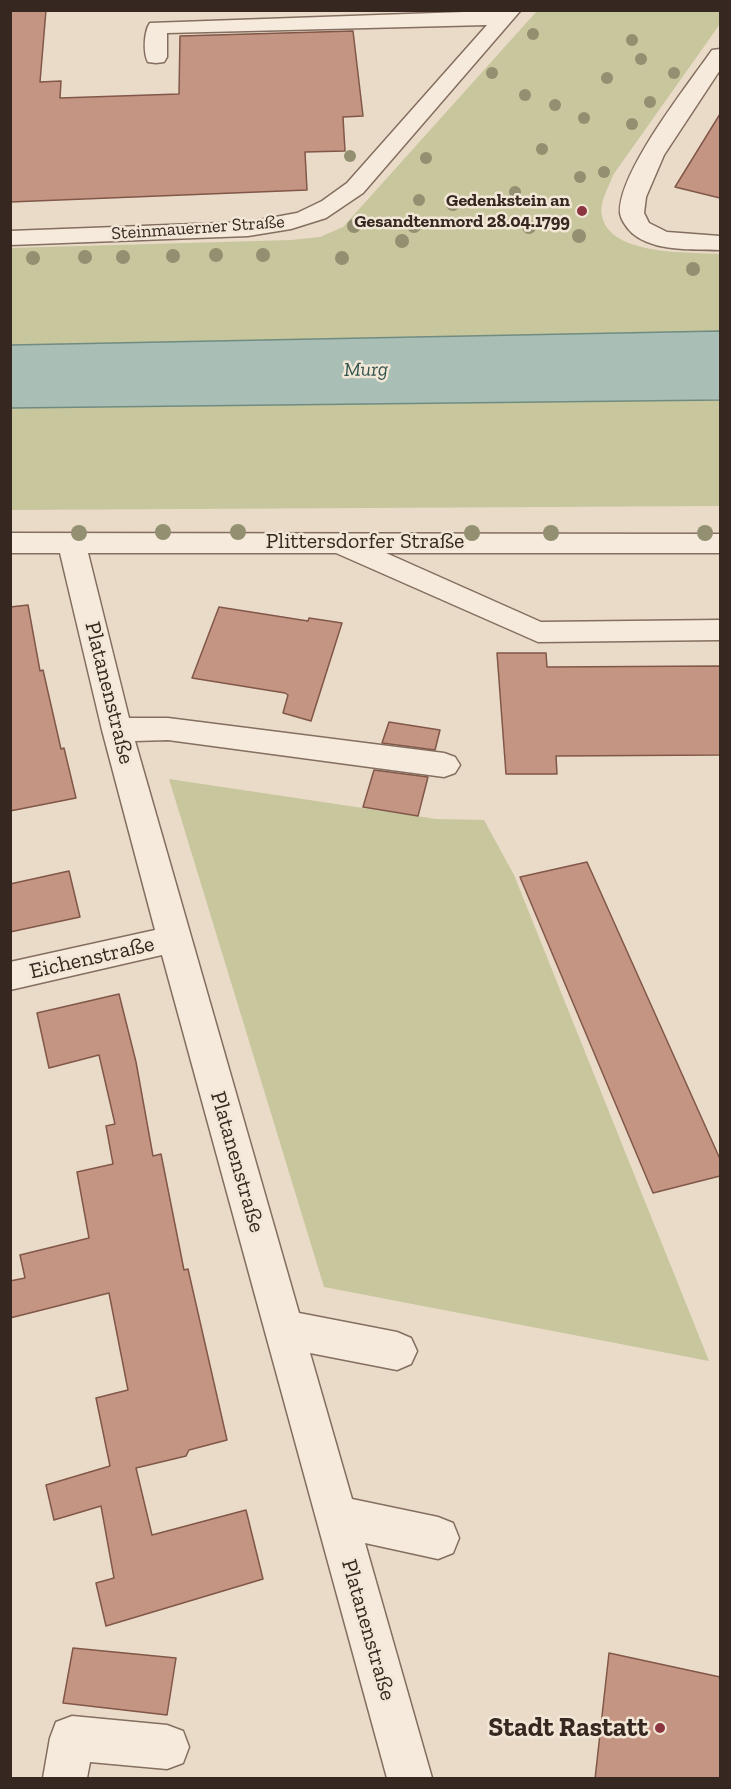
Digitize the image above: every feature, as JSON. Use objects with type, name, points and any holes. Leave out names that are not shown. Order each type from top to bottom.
[{"type":"street","points":[[156,57],[157,27],[508,14]]},
{"type":"street","name":"Steinmauerner Straße","points":[[10,238],[248,229],[292,223],[324,212],[355,188],[508,14]]},
{"type":"street","points":[[720,55],[652,156],[641,178],[632,214],[638,226],[656,237],[720,242]]},
{"type":"street","points":[[336,542],[538,632],[720,630]]},
{"type":"street","name":"Plittersdorfer Straße","points":[[10,543],[720,543]]},
{"type":"street","name":"Platanenstraße","points":[[72,543],[117,730],[174,939],[410,1779]]},
{"type":"street","points":[[117,730],[168,729],[444,765]]},
{"type":"street","name":"Eichenstraße","points":[[10,976],[174,939]]},
{"type":"street","points":[[284,1329],[397,1351]]},
{"type":"street","points":[[336,1516],[438,1538]]},
{"type":"street","points":[[66,1779],[72,1738],[167,1747]]},
{"type":"green space","points":[[537,11],[720,11],[720,24],[613,175],[601,211],[608,229],[620,239],[635,245],[672,252],[720,254],[720,331],[11,345],[10,248],[291,240],[320,237],[343,227]]},
{"type":"green space","points":[[720,400],[720,506],[11,510],[11,408]]},
{"type":"green space","points":[[169,779],[436,819],[484,820],[514,875],[709,1361],[324,1287]]},
{"type":"water","name":"Murg","points":[[720,331],[720,400],[11,408],[11,345]]},
{"type":"building","points":[[46,10],[40,82],[61,81],[60,98],[179,94],[180,36],[353,31],[363,116],[343,117],[345,151],[305,152],[307,190],[10,202],[10,11]]},
{"type":"building","points":[[720,114],[720,198],[675,187]]},
{"type":"building","points":[[28,605],[40,671],[43,670],[61,749],[64,748],[76,798],[10,811],[10,607]]},
{"type":"building","points":[[219,607],[308,621],[309,618],[342,623],[311,721],[283,713],[288,695],[285,693],[192,678]]},
{"type":"building","points":[[497,653],[546,653],[547,667],[720,666],[720,755],[556,756],[557,774],[506,774]]},
{"type":"building","points":[[389,722],[440,730],[435,750],[382,743]]},
{"type":"building","points":[[374,770],[428,777],[418,816],[363,807]]},
{"type":"building","points":[[587,862],[720,1159],[720,1176],[653,1193],[520,877]]},
{"type":"building","points":[[69,871],[80,917],[10,932],[10,884]]},
{"type":"building","points":[[119,994],[136,1062],[153,1156],[161,1154],[184,1270],[188,1269],[227,1440],[189,1450],[186,1456],[136,1468],[152,1535],[246,1510],[263,1579],[106,1626],[96,1583],[114,1578],[101,1506],[54,1520],[46,1485],[110,1466],[96,1398],[128,1390],[109,1293],[10,1318],[10,1281],[25,1278],[20,1255],[89,1238],[77,1172],[113,1164],[106,1126],[115,1124],[99,1055],[49,1068],[37,1013]]},
{"type":"building","points":[[73,1648],[176,1658],[167,1715],[63,1703]]},
{"type":"building","name":"Stadt Rastatt","points":[[609,1653],[720,1677],[720,1779],[595,1779]]},
{"type":"place","name":"Gedenkstein an Gesandtenmord 28.04.1799","points":[[582,211]]},
{"type":"place","name":"Stadt Rastatt","points":[[660,1728]]}]
